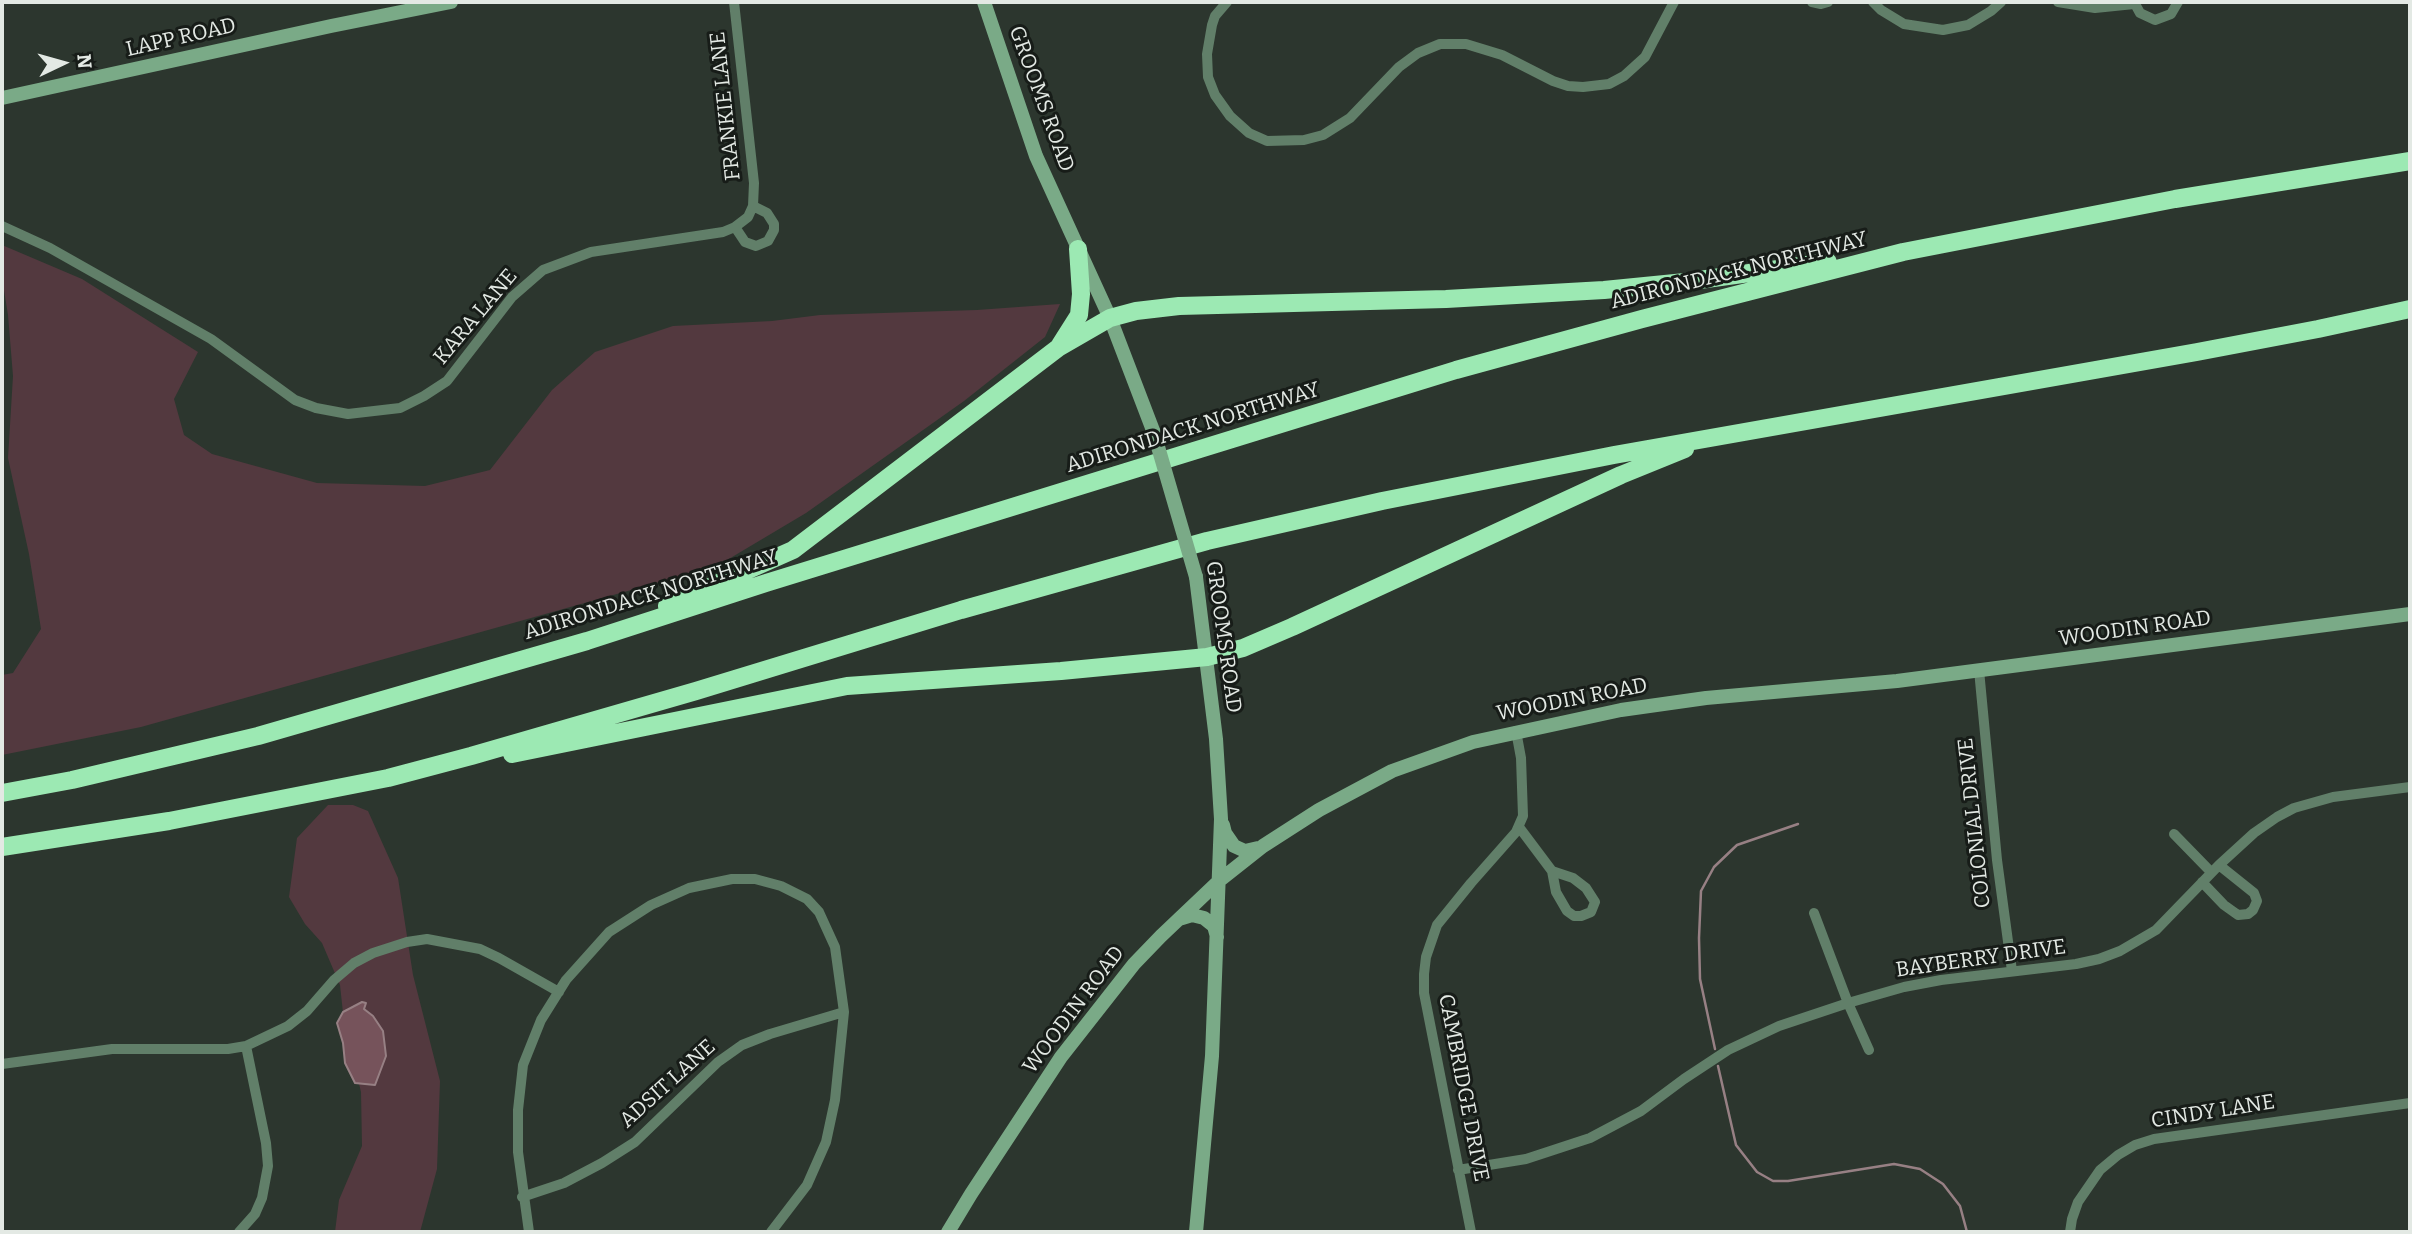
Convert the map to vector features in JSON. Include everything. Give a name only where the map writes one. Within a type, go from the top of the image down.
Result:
[{"type":"highway","name":"ADIRONDACK NORTHWAY","points":[[2,793],[72,780],[258,736],[587,640],[1456,370],[1629,323],[1903,252],[2175,199],[2410,161]]},
{"type":"highway","points":[[1058,348],[1079,315],[1081,294],[1078,249]]},
{"type":"highway","points":[[587,640],[793,550],[1058,348],[1110,318],[1136,311],[1179,306],[1446,299],[1604,290],[1685,282],[1903,252]]},
{"type":"highway","points":[[2,847],[240,808],[426,768],[695,691],[961,610],[1207,541],[1382,501],[1721,435],[2197,352],[2410,309]]},
{"type":"highway","points":[[426,768],[450,766],[847,687],[1207,657],[1243,648],[1621,475],[1721,435]]},
{"type":"street","name":"LAPP ROAD","points":[[2,98],[451,2]]},
{"type":"street","name":"FRANKIE LANE","points":[[734,2],[754,183],[753,206]]},
{"type":"street","name":"GROOMS ROAD","points":[[984,2],[1029,138],[1110,318],[1154,433],[1196,577],[1218,755],[1221,819],[1212,1056],[1196,1232]]},
{"type":"street","points":[[1227,2],[1215,16],[1212,25],[1207,54],[1208,77],[1215,95],[1230,116],[1249,133],[1267,141],[1304,140],[1323,135],[1350,118],[1399,67],[1418,53],[1440,44],[1466,44],[1502,55],[1568,86],[1609,84],[1624,76],[1645,58],[1674,2]]},
{"type":"street","points":[[1812,2],[1828,2]]},
{"type":"street","points":[[1873,2],[1904,24],[1943,30],[1968,25],[1992,11],[2001,2]]},
{"type":"street","points":[[2058,2],[2095,8],[2134,3],[2144,17],[2155,20],[2171,15],[2178,2]]},
{"type":"street","points":[[753,206],[767,213],[774,224],[772,236],[763,245],[750,245],[745,242],[735,227],[748,216],[753,206]]},
{"type":"street","name":"KARA LANE","points":[[2,226],[50,248],[211,339],[295,400],[316,408],[348,414],[400,408],[447,381],[512,297],[543,270],[591,252],[723,232],[735,227]]},
{"type":"street","name":"WOODIN ROAD","points":[[948,1232],[1061,1057],[1134,964],[1220,880],[1263,846],[1319,810],[1392,771],[1473,742],[1621,710],[1693,700],[1897,681],[2410,614]]},
{"type":"street","name":"COLONIAL DRIVE","points":[[1979,670],[1997,860],[2012,971]]},
{"type":"street","points":[[1516,731],[1524,800],[1519,828],[1552,871],[1556,892],[1567,911],[1574,916],[1591,912],[1595,902],[1586,888],[1573,878],[1552,871]]},
{"type":"street","name":"BAYBERRY DRIVE","points":[[1458,1170],[1527,1159],[1590,1138],[1642,1111],[1728,1050],[1779,1026],[1848,1003],[1904,987],[2077,964],[2120,951],[2156,930],[2215,869],[2254,833],[2277,817],[2294,808],[2333,797],[2410,787]]},
{"type":"street","points":[[1221,819],[1225,833],[1240,849],[1251,851],[1263,846]]},
{"type":"street","name":"CAMBRIDGE DRIVE","points":[[1471,1232],[1424,993],[1426,957],[1437,925],[1519,828]]},
{"type":"street","points":[[2174,834],[2215,869],[2254,893],[2257,901],[2248,914],[2238,915],[2202,882]]},
{"type":"street","points":[[529,1232],[518,1152],[523,1065],[541,1020],[566,980],[609,932],[651,905],[689,888],[732,879],[755,879],[781,886],[807,899],[818,912],[835,947],[844,1012],[835,1100],[826,1142],[803,1193],[771,1232]]},
{"type":"street","points":[[1814,913],[1869,1050]]},
{"type":"street","points":[[1178,919],[1192,915],[1204,918],[1214,926],[1217,939]]},
{"type":"street","points":[[2,1064],[112,1049],[228,1049],[246,1046],[288,1026],[354,963],[373,953],[407,942],[427,939],[480,949],[559,992]]},
{"type":"street","name":"ADSIT LANE","points":[[522,1196],[564,1182],[635,1142],[718,1062],[742,1045],[844,1012]]},
{"type":"street","points":[[239,1232],[255,1214],[262,1198],[268,1166],[266,1143],[246,1046]]},
{"type":"street","name":"CINDY LANE","points":[[2070,1232],[2078,1202],[2100,1170],[2135,1145],[2154,1139],[2410,1103]]},
{"type":"shaded area","points":[[2,245],[82,279],[198,352],[174,399],[184,435],[212,454],[317,483],[425,486],[490,470],[552,390],[595,352],[673,326],[772,321],[820,315],[977,310],[1060,304],[1045,337],[964,401],[806,513],[717,566],[141,727],[2,755],[2,675],[13,673],[41,629],[29,554],[8,458],[13,376],[2,278]]},
{"type":"shaded area","points":[[328,805],[353,805],[368,811],[398,878],[413,975],[440,1081],[437,1169],[420,1232],[335,1232],[339,1200],[362,1146],[361,1092],[344,1022],[340,985],[322,943],[305,924],[289,897],[297,838]]},
{"type":"shaded area","points":[[362,1002],[366,1003],[364,1009],[373,1016],[383,1031],[386,1056],[375,1085],[355,1083],[345,1063],[337,1023],[343,1012]]},
{"type":"waterway","points":[[1715,1049],[1700,979],[1701,891],[1714,867],[1737,845],[1798,824]]},
{"type":"waterway","points":[[1718,1066],[1736,1145],[1757,1172],[1773,1181],[1788,1181],[1894,1164],[1920,1169],[1943,1184],[1960,1206],[1967,1232]]}]
